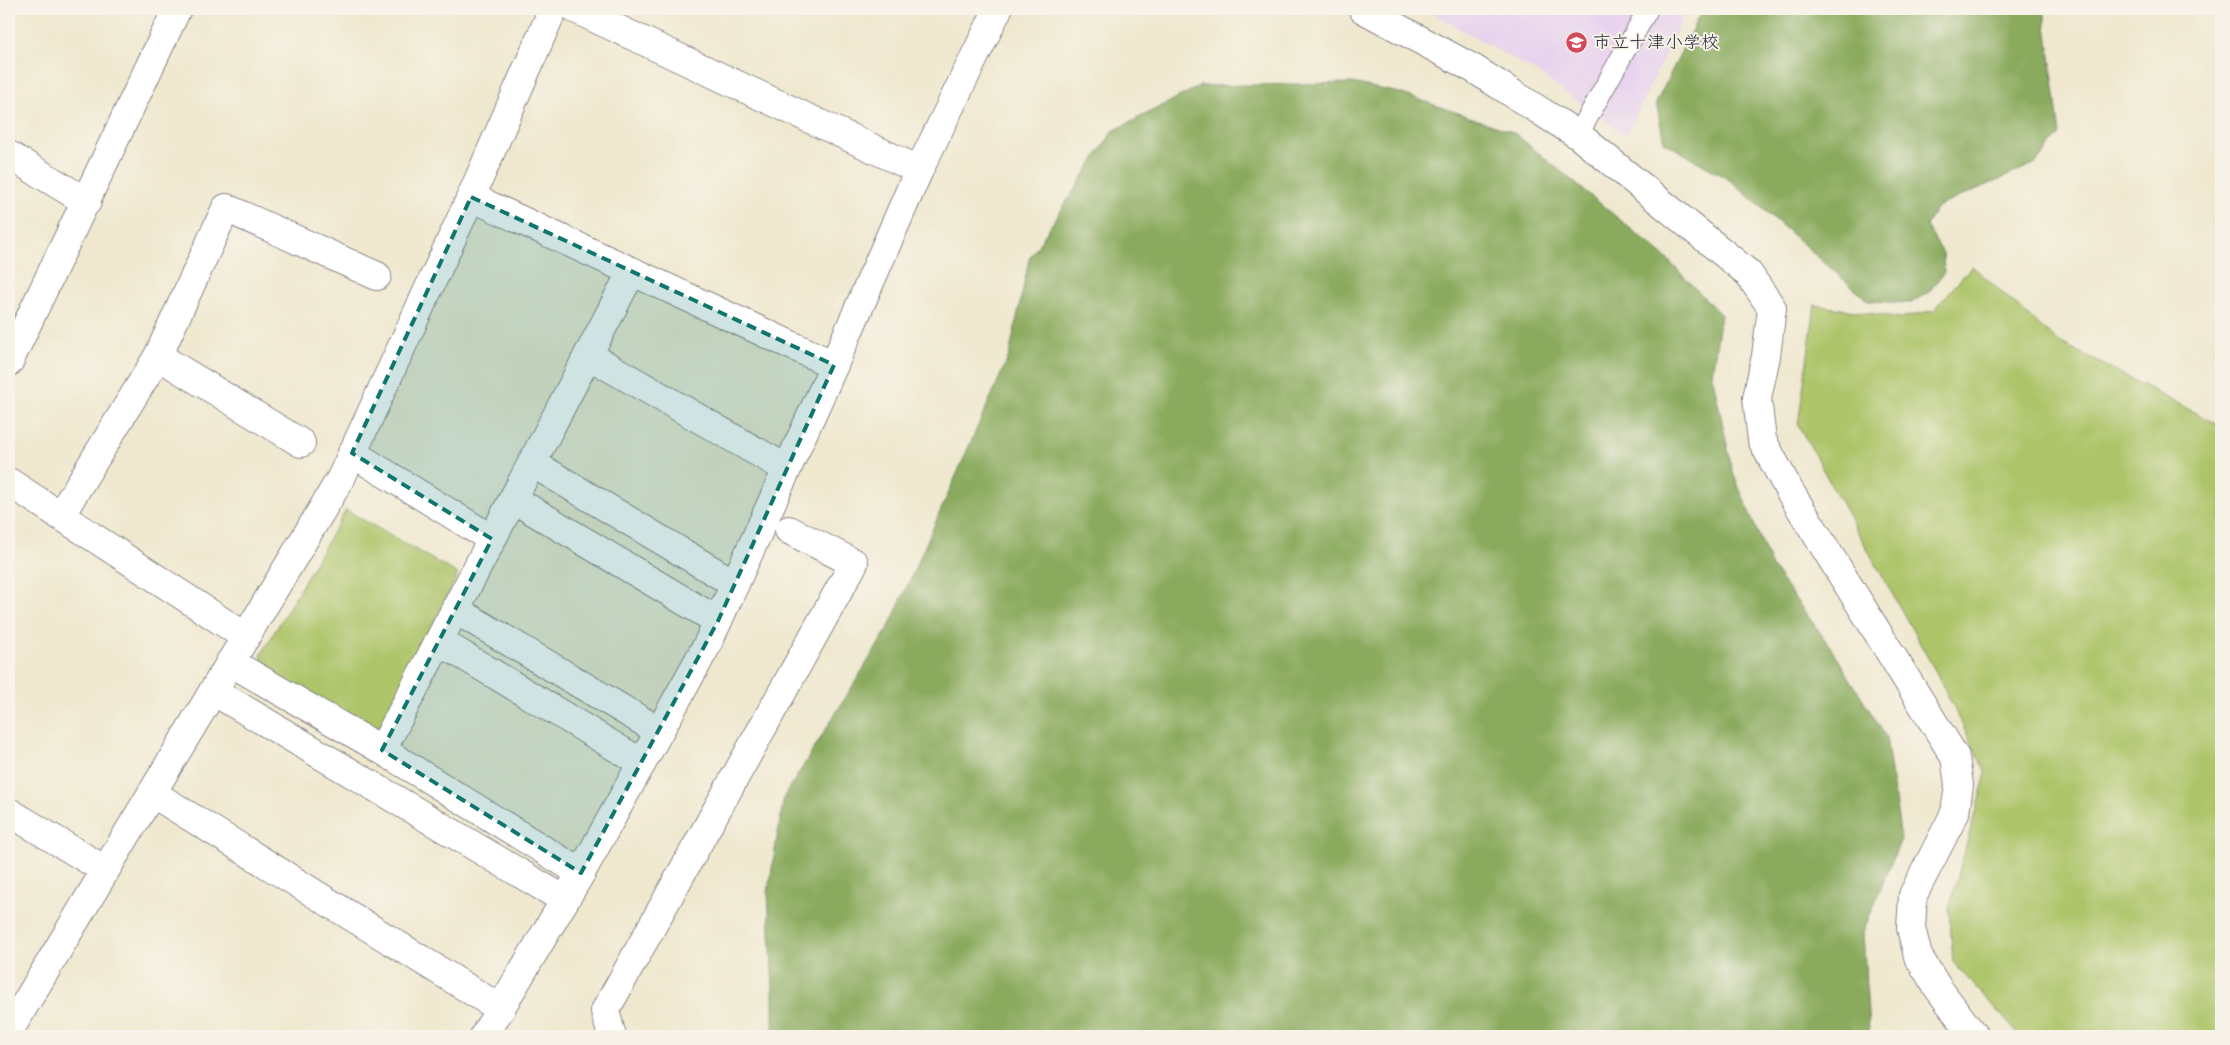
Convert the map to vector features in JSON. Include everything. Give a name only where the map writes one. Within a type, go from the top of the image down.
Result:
[{"type":"street","points":[[12,1019],[152,793],[341,478],[352,453],[363,435],[471,198],[553,9]]},
{"type":"street","points":[[575,9],[918,170]]},
{"type":"street","points":[[484,1036],[581,873],[707,645],[834,366],[918,170],[998,9]]},
{"type":"street","points":[[1363,9],[1474,69],[1578,135],[1748,273],[1772,308],[1766,356],[1757,398],[1762,440],[1789,490],[1954,758],[1959,785],[1955,813],[1913,895],[1911,928],[1918,956],[1938,988],[1974,1036]]},
{"type":"street","points":[[9,362],[87,202],[169,12]]},
{"type":"street","points":[[9,155],[87,202]]},
{"type":"street","points":[[471,198],[834,366]]},
{"type":"street","points":[[60,516],[158,356],[226,208],[377,276]]},
{"type":"street","points":[[382,750],[632,271]]},
{"type":"street","points":[[588,355],[787,469]]},
{"type":"street","points":[[158,356],[301,443]]},
{"type":"street","points":[[352,453],[492,539]]},
{"type":"street","points":[[532,463],[735,584]]},
{"type":"street","points":[[9,482],[246,637]]},
{"type":"street","points":[[513,499],[718,621]]},
{"type":"street","points":[[612,1036],[605,1011],[854,564],[789,530]]},
{"type":"street","points":[[456,610],[659,731]]},
{"type":"street","points":[[440,641],[642,763]]},
{"type":"street","points":[[230,662],[382,750],[581,873]]},
{"type":"street","points":[[213,691],[565,900]]},
{"type":"street","points":[[152,793],[501,1009]]},
{"type":"street","points":[[9,812],[105,870]]},
{"type":"lane","points":[[1578,135],[1648,9]]},
{"type":"highlighted area","points":[[471,197],[834,365],[718,621],[581,873],[382,750],[492,539],[352,453]]},
{"type":"shaded area","name":"市立十津小学校","points":[[1425,9],[1687,9],[1626,136],[1541,75]]},
{"type":"green space","points":[[1702,9],[2044,9],[2060,134],[2036,163],[1937,207],[1926,226],[1943,253],[1944,272],[1929,292],[1911,303],[1868,301],[1731,181],[1664,142],[1656,103]]},
{"type":"green space","points":[[1352,83],[1400,93],[1513,132],[1664,256],[1721,315],[1712,374],[1733,473],[1772,567],[1832,649],[1886,737],[1901,839],[1863,932],[1869,1031],[1872,1036],[773,1036],[773,991],[768,892],[784,797],[889,627],[1009,356],[1029,259],[1113,131],[1200,86]]},
{"type":"green space","points":[[1972,266],[2056,340],[2221,426],[2221,1036],[2020,1036],[1953,962],[1949,909],[1986,773],[1937,674],[1798,425],[1815,305],[1901,318],[1934,310]]},
{"type":"green space","points":[[346,510],[458,574],[381,725],[368,729],[264,668],[261,655]]},
{"type":"place","name":"市立十津小学校","points":[[1577,42]]}]
